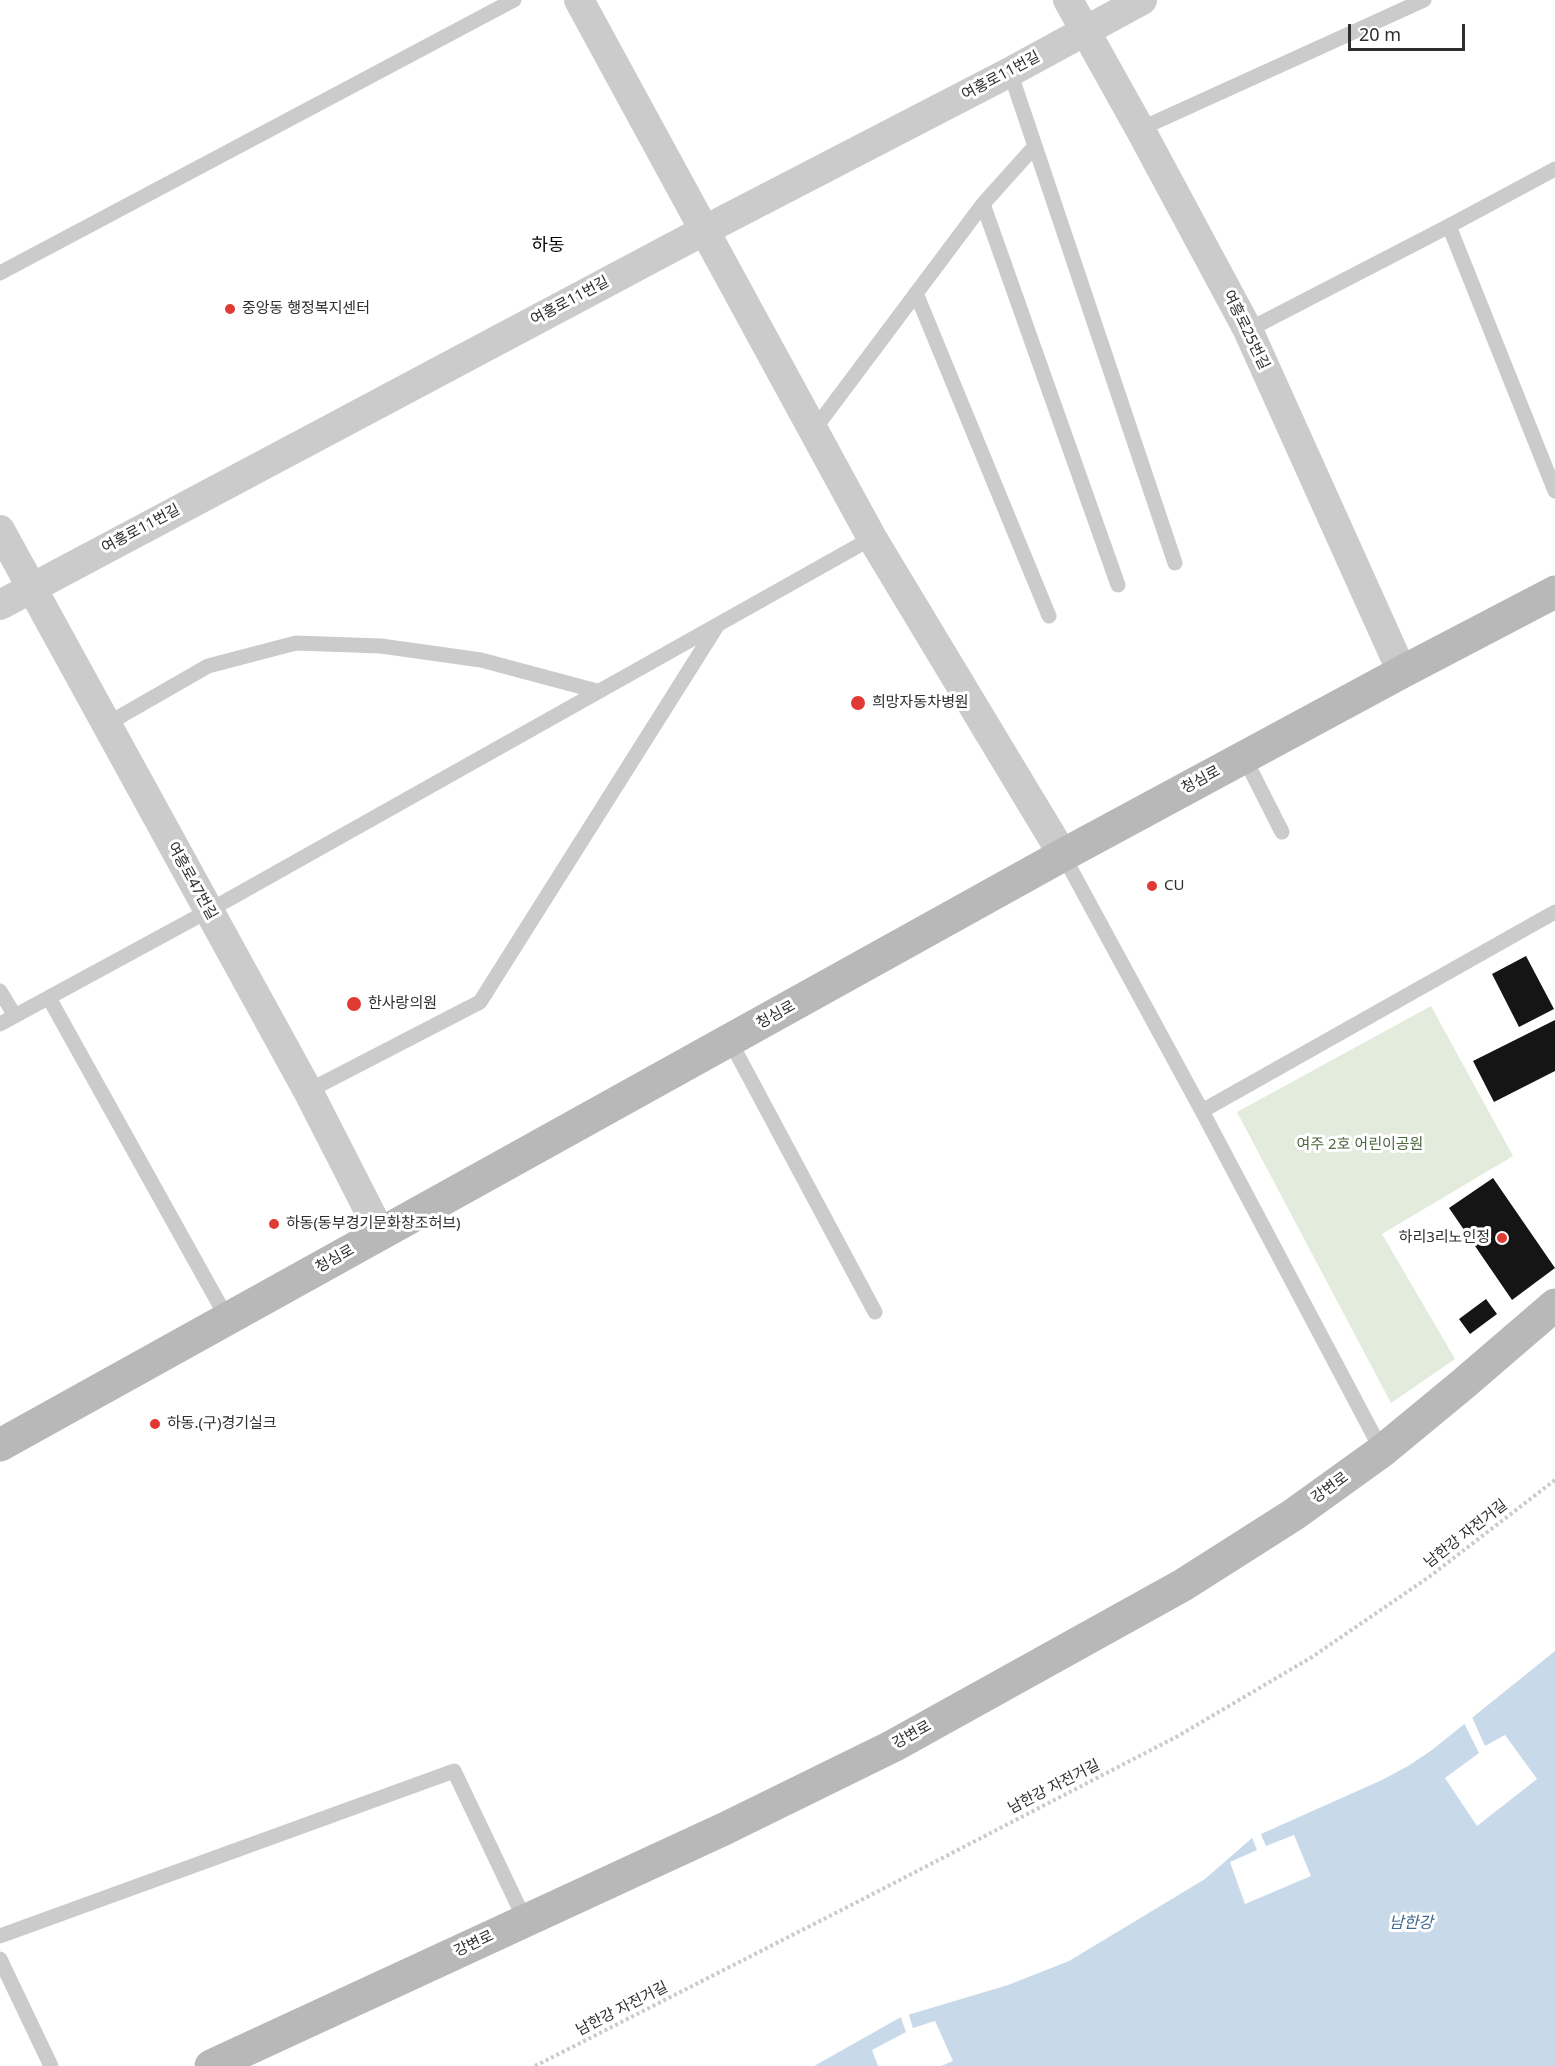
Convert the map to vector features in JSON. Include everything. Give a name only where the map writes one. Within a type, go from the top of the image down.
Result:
[{"type":"street","points":[[579,0],[872,538],[1062,855]]},
{"type":"street","name":"여흥로25번길","points":[[1068,0],[1248,330],[1402,672]]},
{"type":"street","name":"여흥로11번길","points":[[0,605],[705,230],[1010,72],[1142,0]]},
{"type":"street","name":"여흥로47번길","points":[[0,530],[308,1091],[381,1233]]},
{"type":"street","name":"청심로","points":[[0,1445],[1062,855],[1555,592]]},
{"type":"street","name":"강변로","points":[[211,2066],[724,1829],[893,1746],[1184,1585],[1293,1515],[1382,1451],[1555,1305]]},
{"type":"lane","points":[[0,273],[514,0]]},
{"type":"lane","points":[[1140,129],[1424,0]]},
{"type":"lane","points":[[1010,72],[1175,562]]},
{"type":"lane","points":[[813,431],[983,204],[1035,146]]},
{"type":"lane","points":[[1248,330],[1555,169]]},
{"type":"lane","points":[[983,204],[1118,585]]},
{"type":"lane","points":[[1449,226],[1555,491]]},
{"type":"lane","points":[[916,293],[1049,616]]},
{"type":"lane","points":[[0,1024],[872,538]]},
{"type":"lane","points":[[308,1091],[480,1002],[719,623]]},
{"type":"lane","points":[[107,724],[208,666],[296,644],[381,646],[481,660],[597,691]]},
{"type":"lane","points":[[1244,757],[1282,832]]},
{"type":"lane","points":[[1062,855],[1202,1111],[1382,1451]]},
{"type":"lane","points":[[1202,1111],[1555,912]]},
{"type":"lane","points":[[0,991],[15,1016]]},
{"type":"lane","points":[[49,998],[227,1318]]},
{"type":"lane","points":[[730,1041],[875,1312]]},
{"type":"lane","points":[[0,1936],[454,1771],[525,1920]]},
{"type":"lane","points":[[0,1959],[51,2066]]},
{"type":"path","name":"남한강 자전거길","points":[[535,2066],[1178,1736],[1312,1657],[1390,1604],[1429,1577],[1555,1479]]},
{"type":"green space","name":"여주 2호 어린이공원","points":[[1431,1006],[1513,1156],[1382,1234],[1455,1359],[1391,1403],[1237,1112]]},
{"type":"water","name":"남한강","points":[[1555,1651],[1555,2066],[814,2066],[901,2017],[1008,1985],[1069,1961],[1205,1879],[1252,1838],[1382,1780],[1408,1766],[1432,1750]]},
{"type":"pier","points":[[1471,1715],[1485,1746],[1505,1735],[1537,1779],[1477,1826],[1445,1778],[1479,1753],[1463,1721]]},
{"type":"pier","points":[[1259,1830],[1266,1846],[1294,1835],[1311,1876],[1245,1904],[1230,1862],[1257,1850],[1251,1835]]},
{"type":"pier","points":[[908,2012],[913,2028],[935,2021],[953,2061],[941,2066],[878,2066],[872,2050],[906,2032],[900,2015]]},
{"type":"building","points":[[1526,956],[1554,1009],[1519,1027],[1492,974]]},
{"type":"building","points":[[1555,1020],[1555,1071],[1494,1102],[1473,1061]]},
{"type":"building","name":"하리3리노인정","points":[[1493,1178],[1555,1268],[1512,1300],[1449,1208]]},
{"type":"building","points":[[1486,1299],[1497,1314],[1470,1334],[1459,1319]]},
{"type":"place","name":"중앙동 행정복지센터","points":[[230,309]]},
{"type":"place","name":"희망자동차병원","points":[[858,703]]},
{"type":"place","name":"CU","points":[[1152,886]]},
{"type":"place","name":"한사랑의원","points":[[354,1004]]},
{"type":"place","name":"하동(동부경기문화창조허브)","points":[[274,1224]]},
{"type":"place","name":"하리3리노인정","points":[[1502,1238]]},
{"type":"place","name":"하동.(구)경기실크","points":[[155,1424]]},
{"type":"district","name":"하동","points":[[548,246]]}]
